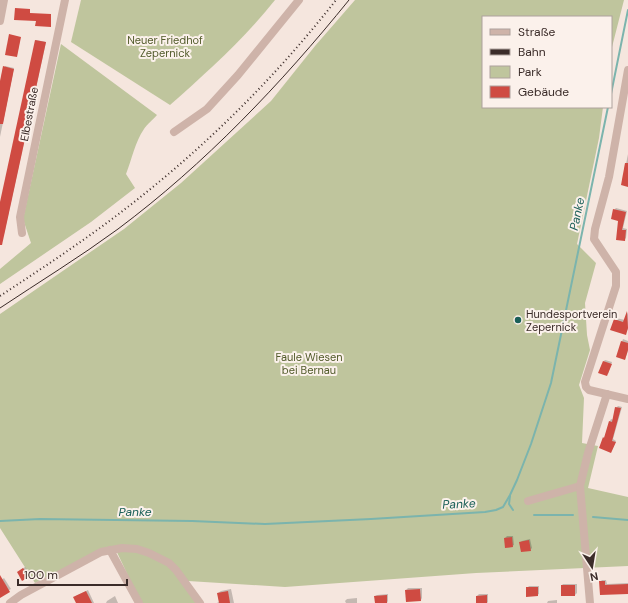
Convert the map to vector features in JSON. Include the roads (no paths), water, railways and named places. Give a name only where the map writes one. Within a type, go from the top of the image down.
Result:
[{"type":"street","points":[[0,21],[4,0]]},
{"type":"street","name":"Elbestraße","points":[[22,233],[20,217],[65,0]]},
{"type":"street","points":[[174,132],[207,109],[238,75],[299,0]]},
{"type":"street","points":[[628,70],[609,177],[594,234],[594,239],[600,250],[616,272],[616,286],[585,382],[586,387],[589,390],[628,399]]},
{"type":"street","points":[[590,603],[580,486],[588,453],[607,394]]},
{"type":"street","points":[[528,501],[580,486]]},
{"type":"street","points":[[10,603],[21,595],[101,552],[122,548],[137,549],[169,563],[176,570],[200,603]]},
{"type":"street","points":[[110,550],[139,603]]},
{"type":"waterway","name":"Panke","points":[[612,89],[628,10]]},
{"type":"waterway","name":"Panke","points":[[0,521],[40,519],[192,521],[265,524],[485,512],[503,507],[517,480],[531,444],[551,383],[608,108]]},
{"type":"waterway","name":"Panke","points":[[510,496],[509,504],[513,510]]},
{"type":"waterway","points":[[534,515],[573,515]]},
{"type":"waterway","points":[[593,517],[628,520]]},
{"type":"tram line","points":[[0,308],[118,229],[181,178],[241,122],[296,62],[349,0]]},
{"type":"railway","points":[[0,296],[98,229],[143,195],[203,144],[259,89],[311,31],[336,0]]},
{"type":"place","name":"Hundesportverein Zepernick","points":[[518,320]]},
{"type":"park label","name":"Neuer Friedhof Zepernick","points":[[165,46]]},
{"type":"park label","name":"Faule Wiesen bei Bernau","points":[[309,363]]}]
